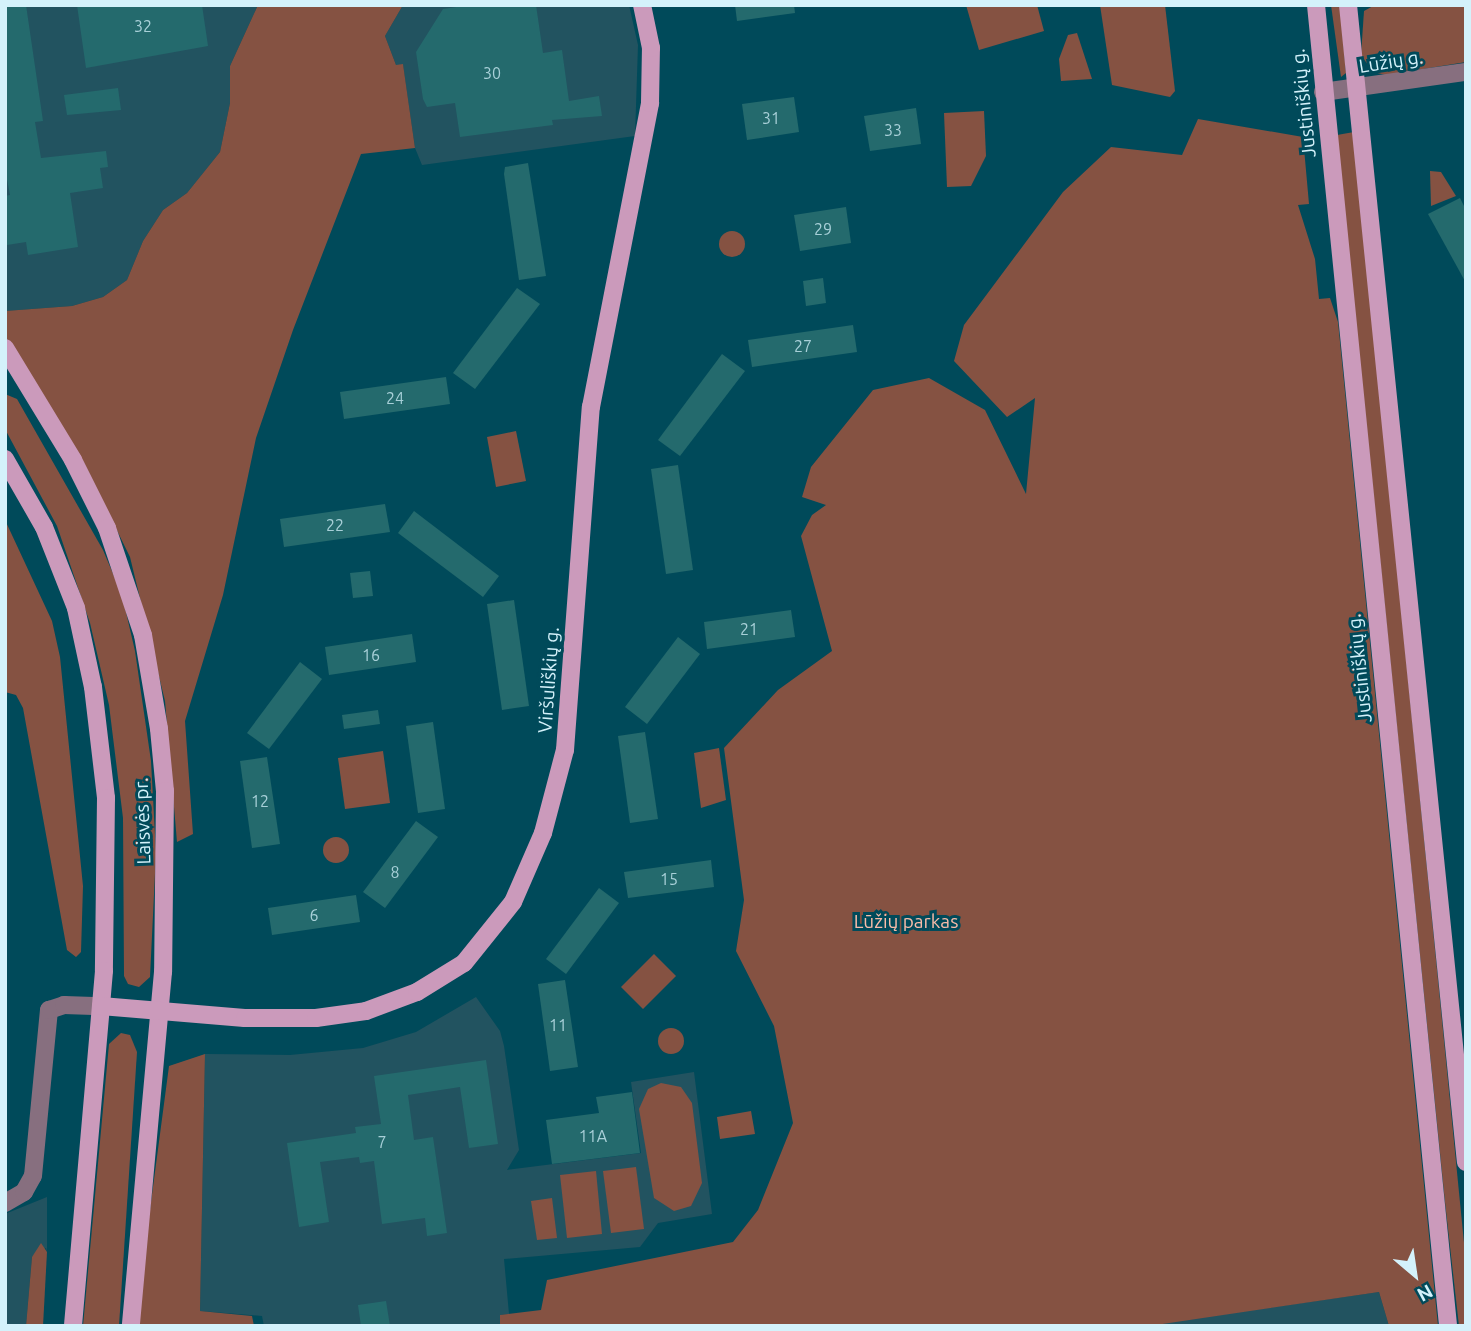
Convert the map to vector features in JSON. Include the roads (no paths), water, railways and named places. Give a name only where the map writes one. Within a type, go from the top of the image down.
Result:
[{"type":"main road","name":"Viršuliškių g.","points":[[101,1006],[245,1018],[316,1018],[389,1004],[464,963],[494,929],[531,865],[556,796],[565,750],[591,407],[650,103],[651,48],[642,5]]},
{"type":"main road","name":"Justiniškių g.","points":[[1315,5],[1448,1326]]},
{"type":"main road","points":[[1348,5],[1466,1162]]},
{"type":"main road","name":"Laisvės pr.","points":[[5,348],[13,375],[107,528],[143,635],[165,791],[166,895],[159,1010],[131,1326]]},
{"type":"main road","name":"Laisvės pr.","points":[[5,459],[62,567],[93,687],[107,798],[101,1006],[73,1326]]},
{"type":"street","name":"Lūžių g.","points":[[1323,92],[1466,72]]},
{"type":"street","points":[[5,1203],[24,1192],[33,1176],[49,1010],[64,1004],[101,1006]]},
{"type":"park label","name":"Lūžių parkas","points":[[906,922]]}]
